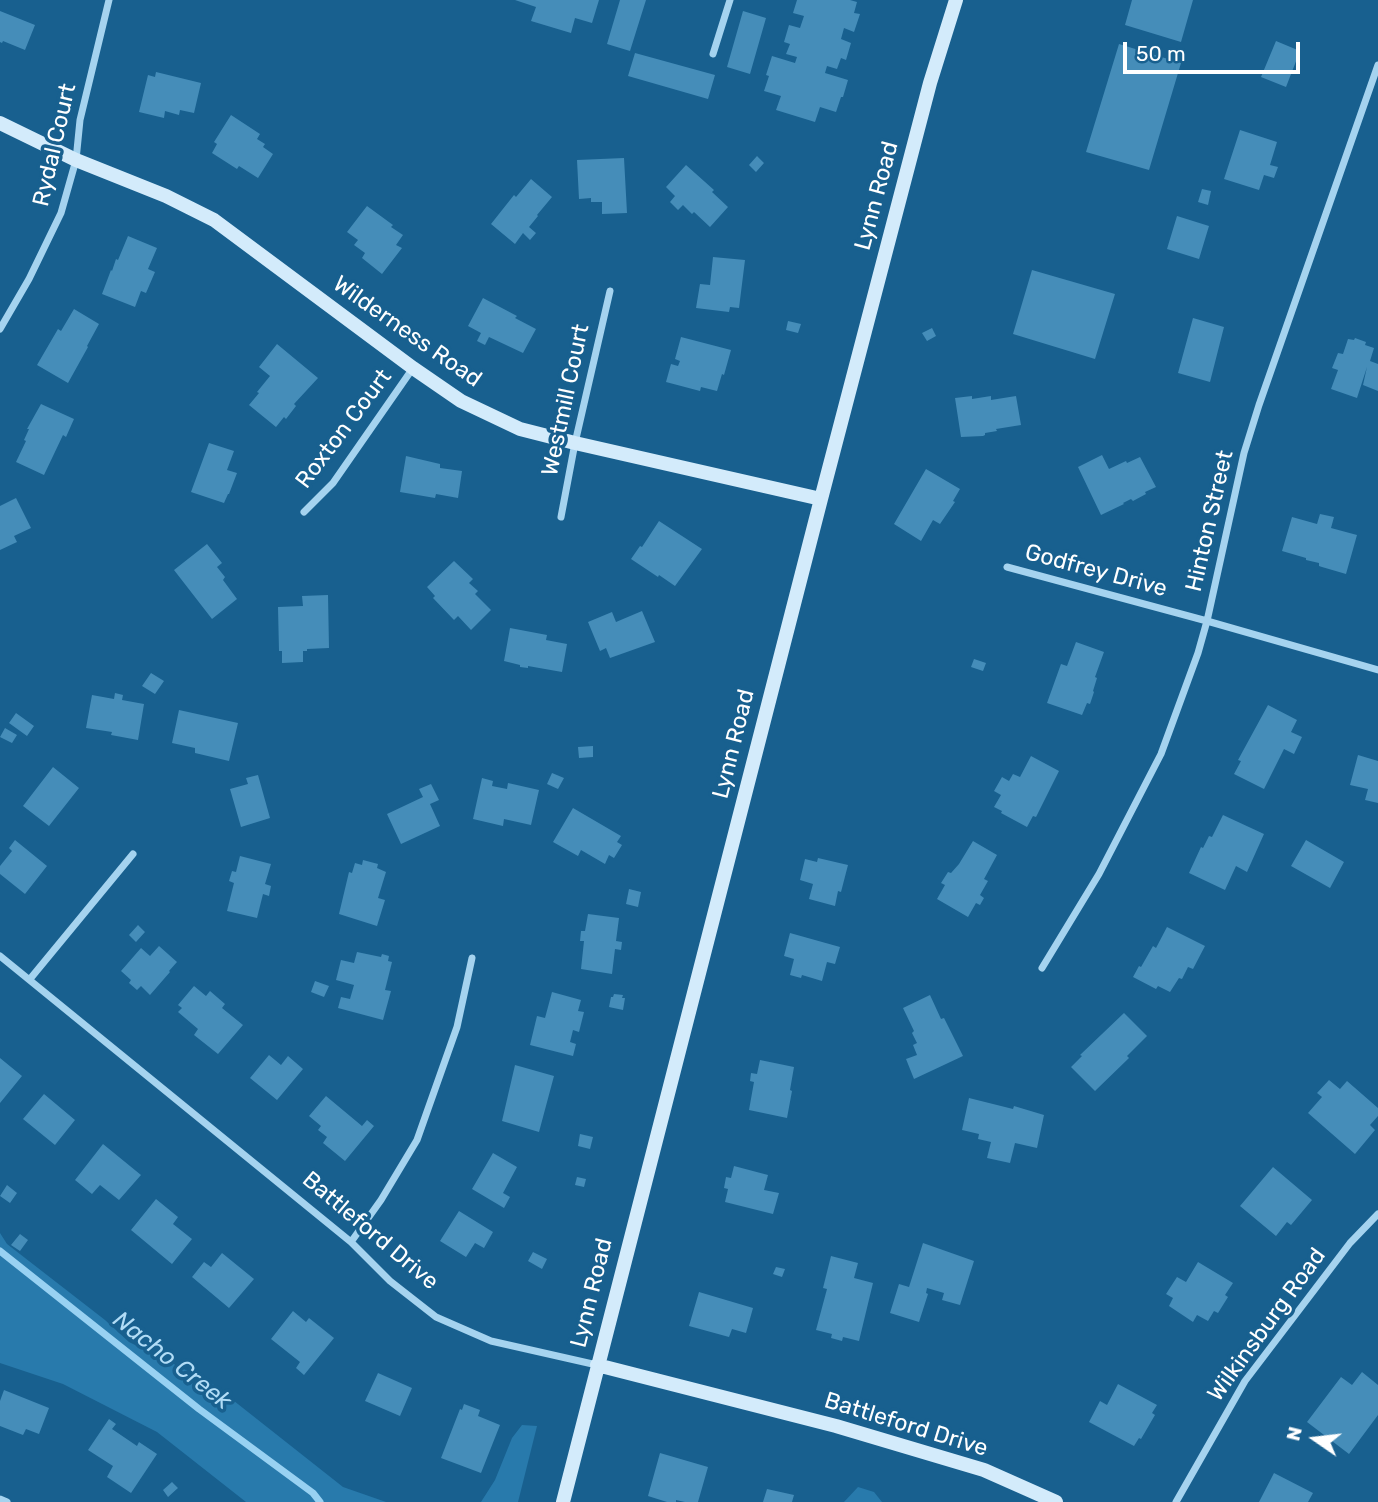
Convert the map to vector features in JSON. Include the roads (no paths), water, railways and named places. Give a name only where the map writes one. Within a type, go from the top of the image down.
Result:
[{"type":"main road","name":"Lynn Road","points":[[563,1502],[821,499],[930,83],[956,0]]},
{"type":"main road","name":"Wilderness Road","points":[[0,123],[76,160],[166,195],[214,220],[461,401],[520,429],[821,499]]},
{"type":"main road","name":"Battleford Drive","points":[[597,1365],[836,1426],[984,1471],[1056,1502]]},
{"type":"street","name":"Rydal Court","points":[[0,330],[29,279],[61,213],[76,160],[80,120],[109,0]]},
{"type":"street","points":[[713,54],[730,0]]},
{"type":"street","name":"Hinton Street","points":[[1042,968],[1099,874],[1161,754],[1207,621],[1244,453],[1259,405],[1378,65]]},
{"type":"street","name":"Westmill Court","points":[[561,517],[610,291]]},
{"type":"street","name":"Roxton Court","points":[[304,512],[333,483],[413,368]]},
{"type":"street","name":"Godfrey Drive","points":[[1007,567],[1378,670]]},
{"type":"street","points":[[30,979],[133,854]]},
{"type":"street","name":"Battleford Drive","points":[[0,956],[351,1242],[390,1281],[436,1317],[491,1341],[597,1365]]},
{"type":"street","points":[[351,1242],[382,1200],[417,1140],[457,1027],[472,958]]},
{"type":"street","name":"Wilkinsburg Road","points":[[1176,1502],[1245,1381],[1350,1243],[1378,1214]]},
{"type":"street","points":[[0,1499],[7,1502]]},
{"type":"waterway","name":"Nacho Creek","points":[[0,1251],[199,1409],[313,1493],[320,1502]]}]
